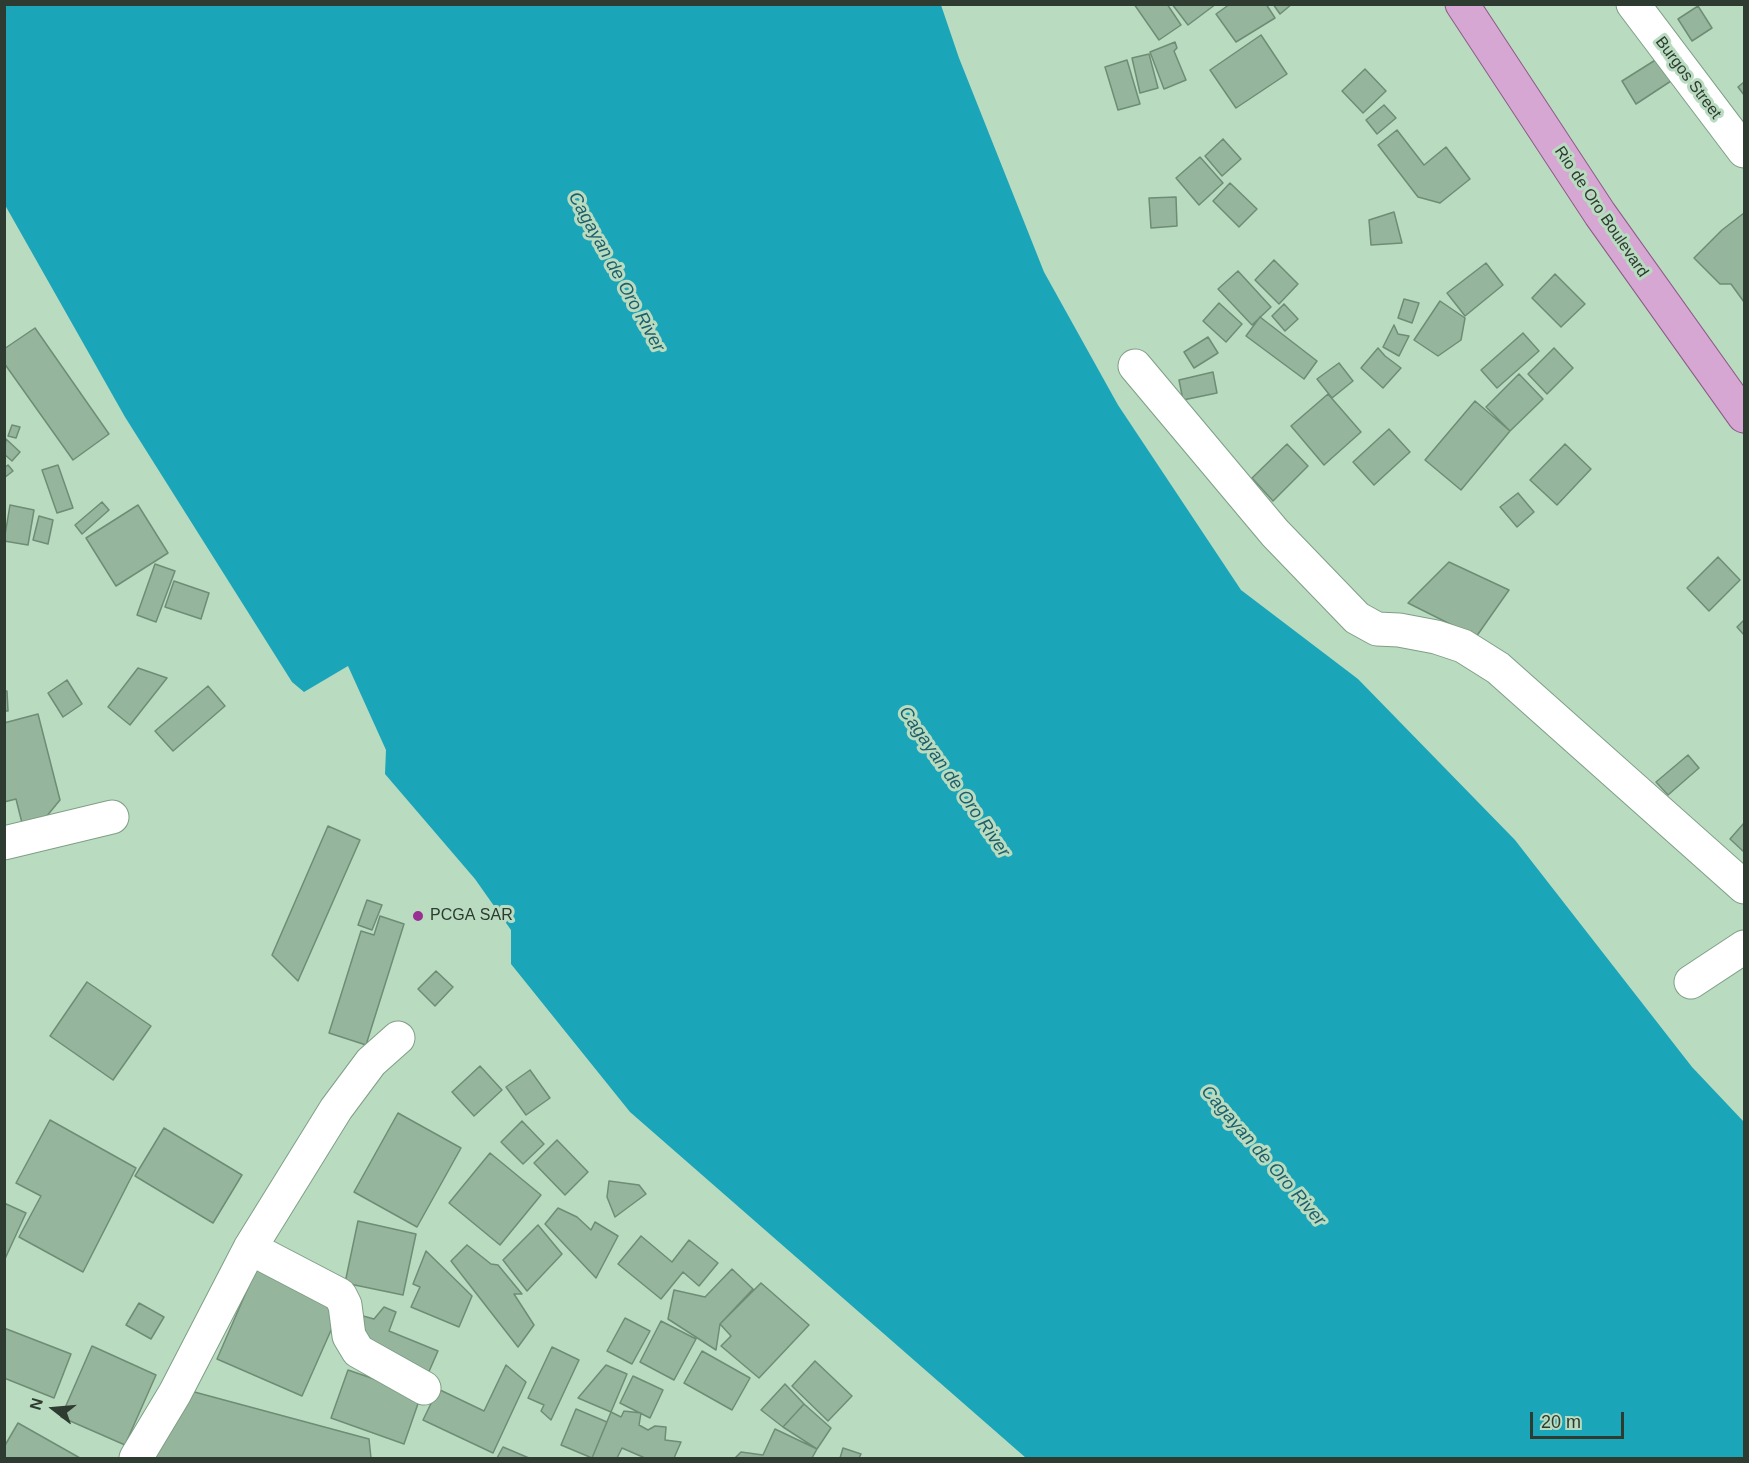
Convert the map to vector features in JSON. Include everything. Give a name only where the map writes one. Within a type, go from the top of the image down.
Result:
[{"type":"main road","name":"Rio de Oro Boulevard","points":[[1462,4],[1600,214],[1744,416]]},
{"type":"street","name":"Burgos Street","points":[[1633,4],[1744,151]]},
{"type":"street","points":[[1135,366],[1275,533],[1358,618],[1377,629],[1398,630],[1436,637],[1463,646],[1498,668],[1744,887]]},
{"type":"street","points":[[4,843],[112,817]]},
{"type":"street","points":[[1691,982],[1744,947]]},
{"type":"street","points":[[136,1458],[175,1393],[250,1248],[336,1109],[371,1062],[398,1038]]},
{"type":"street","points":[[250,1248],[339,1295],[345,1305],[349,1336],[358,1351],[424,1388]]},
{"type":"water","name":"Cagayan de Oro River","points":[[4,5],[941,5],[959,58],[1044,272],[1118,405],[1241,590],[1358,679],[1515,840],[1692,1067],[1744,1122],[1744,1458],[1026,1458],[630,1112],[511,964],[511,930],[475,879],[385,774],[386,750],[348,666],[304,692],[292,682],[125,417],[5,205]]},
{"type":"building","points":[[1134,4],[1167,4],[1181,25],[1159,40]]},
{"type":"building","points":[[1172,4],[1216,4],[1188,25]]},
{"type":"building","points":[[1230,4],[1266,4],[1275,18],[1236,42],[1216,14]]},
{"type":"building","points":[[1273,4],[1292,4],[1280,14]]},
{"type":"building","points":[[1698,6],[1712,28],[1692,41],[1678,19]]},
{"type":"building","points":[[1261,35],[1287,74],[1236,108],[1210,70]]},
{"type":"building","points":[[1175,42],[1177,48],[1174,51],[1186,80],[1164,89],[1150,52]]},
{"type":"building","points":[[1149,54],[1158,88],[1140,93],[1132,58]]},
{"type":"building","points":[[1657,59],[1671,81],[1636,104],[1622,81]]},
{"type":"building","points":[[1127,60],[1140,104],[1118,110],[1105,67]]},
{"type":"building","points":[[1365,69],[1386,91],[1363,113],[1342,91]]},
{"type":"building","points":[[1744,82],[1744,95],[1738,87]]},
{"type":"building","points":[[1384,105],[1396,118],[1377,134],[1366,120]]},
{"type":"building","points":[[1397,130],[1424,165],[1446,147],[1470,179],[1440,203],[1418,197],[1378,145]]},
{"type":"building","points":[[1223,139],[1241,159],[1222,176],[1205,156]]},
{"type":"building","points":[[1200,157],[1223,183],[1199,205],[1176,178]]},
{"type":"building","points":[[1230,183],[1257,209],[1239,227],[1213,201]]},
{"type":"building","points":[[1176,197],[1177,226],[1151,228],[1149,198]]},
{"type":"building","points":[[1394,212],[1402,243],[1371,245],[1369,220]]},
{"type":"building","points":[[1744,213],[1744,302],[1731,284],[1720,284],[1694,258],[1722,230]]},
{"type":"building","points":[[1274,260],[1298,284],[1279,304],[1255,280]]},
{"type":"building","points":[[1486,263],[1503,285],[1465,316],[1447,293]]},
{"type":"building","points":[[1238,271],[1271,307],[1252,325],[1218,289]]},
{"type":"building","points":[[1555,274],[1585,304],[1561,327],[1532,298]]},
{"type":"building","points":[[1404,299],[1419,303],[1412,323],[1398,318]]},
{"type":"building","points":[[1440,301],[1465,318],[1461,340],[1438,356],[1414,340]]},
{"type":"building","points":[[1219,303],[1242,324],[1226,342],[1203,321]]},
{"type":"building","points":[[1284,304],[1298,319],[1285,331],[1272,316]]},
{"type":"building","points":[[1260,317],[1317,361],[1304,379],[1246,336]]},
{"type":"building","points":[[1394,325],[1398,334],[1409,336],[1399,356],[1383,347]]},
{"type":"building","points":[[35,328],[109,434],[73,460],[4,363],[4,349]]},
{"type":"building","points":[[1523,333],[1539,351],[1497,388],[1481,370]]},
{"type":"building","points":[[1208,337],[1218,353],[1194,368],[1184,352]]},
{"type":"building","points":[[1378,348],[1401,368],[1383,388],[1361,368]]},
{"type":"building","points":[[1554,348],[1573,368],[1547,394],[1528,374]]},
{"type":"building","points":[[1339,363],[1353,381],[1332,398],[1317,379]]},
{"type":"building","points":[[1213,372],[1217,393],[1183,400],[1179,380]]},
{"type":"building","points":[[1519,374],[1543,399],[1510,431],[1486,407]]},
{"type":"building","points":[[1328,394],[1361,432],[1324,465],[1291,426]]},
{"type":"building","points":[[1475,401],[1510,431],[1461,490],[1425,460]]},
{"type":"building","points":[[12,425],[20,427],[16,438],[8,436]]},
{"type":"building","points":[[1389,429],[1410,452],[1374,485],[1353,462]]},
{"type":"building","points":[[6,439],[20,452],[12,461],[4,454]]},
{"type":"building","points":[[1287,444],[1308,466],[1273,501],[1252,478]]},
{"type":"building","points":[[1565,444],[1591,469],[1557,505],[1530,480]]},
{"type":"building","points":[[8,465],[13,471],[4,478],[4,468]]},
{"type":"building","points":[[58,465],[73,508],[57,513],[42,470]]},
{"type":"building","points":[[1518,493],[1534,512],[1517,527],[1500,507]]},
{"type":"building","points":[[102,502],[109,510],[82,534],[75,525]]},
{"type":"building","points":[[10,505],[34,510],[28,545],[4,541]]},
{"type":"building","points":[[138,505],[168,553],[116,586],[86,538]]},
{"type":"building","points":[[39,516],[53,520],[48,544],[33,540]]},
{"type":"building","points":[[1718,557],[1740,580],[1709,611],[1687,588]]},
{"type":"building","points":[[1449,562],[1509,590],[1476,637],[1408,603]]},
{"type":"building","points":[[155,564],[175,571],[156,622],[137,615]]},
{"type":"building","points":[[174,581],[209,593],[201,619],[165,607]]},
{"type":"building","points":[[1744,620],[1744,635],[1737,627]]},
{"type":"building","points":[[138,668],[167,678],[130,725],[108,707]]},
{"type":"building","points":[[67,680],[82,704],[63,717],[48,693]]},
{"type":"building","points":[[208,686],[225,706],[173,751],[155,731]]},
{"type":"building","points":[[4,691],[7,691],[8,711],[4,711]]},
{"type":"building","points":[[38,714],[60,800],[46,817],[22,823],[16,799],[4,802],[4,723]]},
{"type":"building","points":[[1688,755],[1699,768],[1668,795],[1656,782]]},
{"type":"building","points":[[1744,823],[1744,852],[1730,839]]},
{"type":"building","points":[[328,826],[360,840],[298,981],[272,955]]},
{"type":"building","points":[[367,900],[382,905],[372,930],[358,925]]},
{"type":"building","points":[[380,916],[404,924],[366,1045],[329,1033],[361,931],[374,935]]},
{"type":"building","points":[[436,971],[453,987],[435,1006],[418,989]]},
{"type":"building","points":[[87,982],[151,1026],[113,1080],[50,1036]]},
{"type":"building","points":[[480,1066],[502,1090],[474,1116],[452,1092]]},
{"type":"building","points":[[530,1070],[550,1098],[526,1115],[506,1087]]},
{"type":"building","points":[[398,1113],[461,1148],[417,1227],[354,1192]]},
{"type":"building","points":[[50,1120],[136,1168],[83,1272],[19,1237],[41,1196],[16,1183]]},
{"type":"building","points":[[522,1121],[544,1144],[523,1164],[501,1142]]},
{"type":"building","points":[[164,1128],[242,1175],[213,1223],[135,1176]]},
{"type":"building","points":[[557,1140],[588,1172],[565,1195],[534,1163]]},
{"type":"building","points":[[490,1153],[541,1195],[500,1245],[449,1203]]},
{"type":"building","points":[[609,1181],[639,1185],[646,1194],[615,1217],[607,1197]]},
{"type":"building","points":[[4,1203],[26,1213],[4,1261]]},
{"type":"building","points":[[558,1208],[577,1217],[591,1230],[595,1222],[618,1236],[596,1278],[545,1224]]},
{"type":"building","points":[[358,1221],[416,1234],[403,1295],[345,1283]]},
{"type":"building","points":[[538,1225],[562,1254],[527,1291],[503,1260]]},
{"type":"building","points":[[641,1236],[672,1262],[689,1240],[718,1263],[699,1286],[683,1272],[661,1299],[618,1264]]},
{"type":"building","points":[[467,1245],[491,1264],[498,1265],[522,1294],[514,1294],[534,1325],[518,1347],[451,1261]]},
{"type":"building","points":[[426,1251],[472,1296],[459,1327],[411,1307],[420,1287],[413,1284]]},
{"type":"building","points":[[258,1265],[343,1303],[302,1396],[217,1359]]},
{"type":"building","points":[[732,1269],[753,1289],[720,1324],[716,1350],[668,1319],[674,1290],[705,1297]]},
{"type":"building","points":[[761,1283],[809,1325],[759,1378],[721,1346],[731,1336],[720,1324]]},
{"type":"building","points":[[139,1303],[164,1317],[151,1339],[126,1325]]},
{"type":"building","points":[[384,1307],[396,1312],[389,1331],[438,1351],[427,1376],[342,1339],[356,1314],[374,1319]]},
{"type":"building","points":[[625,1318],[650,1331],[632,1364],[607,1351]]},
{"type":"building","points":[[661,1321],[696,1339],[674,1380],[640,1362]]},
{"type":"building","points":[[4,1328],[71,1354],[54,1398],[4,1378]]},
{"type":"building","points":[[92,1346],[156,1375],[125,1445],[61,1417]]},
{"type":"building","points":[[552,1347],[579,1360],[551,1420],[541,1411],[544,1405],[528,1398]]},
{"type":"building","points":[[702,1351],[750,1378],[732,1410],[684,1383]]},
{"type":"building","points":[[815,1361],[852,1396],[828,1421],[792,1386]]},
{"type":"building","points":[[506,1365],[526,1382],[493,1453],[423,1420],[438,1389],[484,1411]]},
{"type":"building","points":[[606,1365],[627,1374],[611,1412],[578,1398]]},
{"type":"building","points":[[348,1370],[421,1395],[404,1444],[331,1418]]},
{"type":"building","points":[[633,1376],[663,1390],[650,1418],[620,1403]]},
{"type":"building","points":[[785,1384],[804,1404],[783,1427],[761,1410]]},
{"type":"building","points":[[187,1390],[369,1439],[371,1458],[146,1458]]},
{"type":"building","points":[[804,1404],[831,1428],[817,1449],[783,1427]]},
{"type":"building","points":[[576,1409],[607,1422],[592,1458],[561,1445]]},
{"type":"building","points":[[624,1411],[641,1413],[639,1425],[648,1430],[655,1426],[666,1427],[665,1440],[681,1442],[674,1458],[645,1458],[622,1448],[617,1458],[592,1458],[611,1412],[621,1417]]},
{"type":"building","points":[[18,1423],[80,1458],[4,1458],[4,1447]]},
{"type":"building","points":[[775,1429],[817,1449],[812,1458],[735,1458],[741,1452],[763,1455]]},
{"type":"building","points":[[503,1447],[529,1458],[497,1458]]},
{"type":"building","points":[[843,1448],[861,1454],[859,1458],[840,1458]]},
{"type":"place","name":"PCGA SAR","points":[[418,916]]}]
